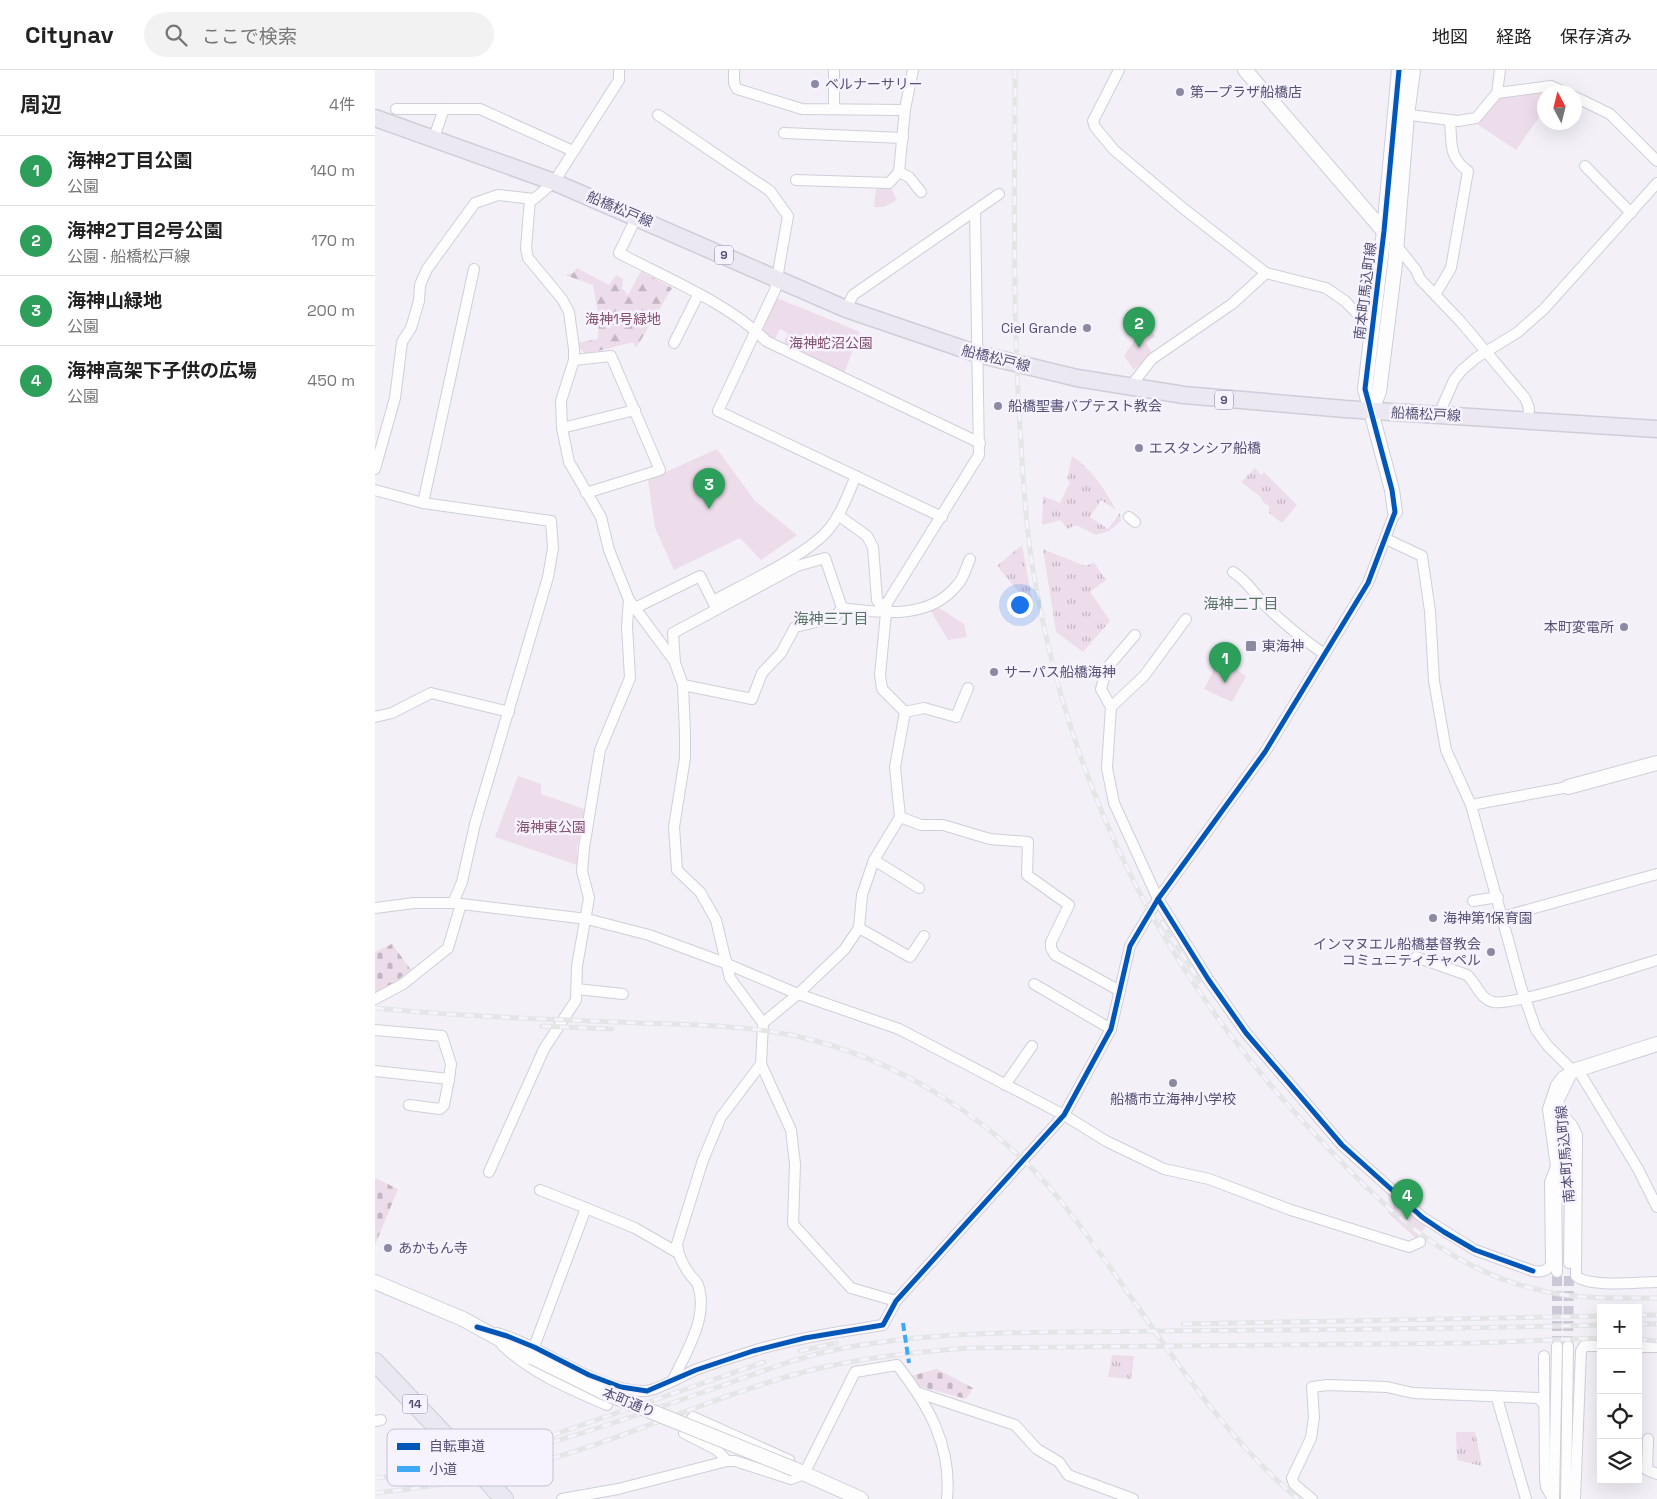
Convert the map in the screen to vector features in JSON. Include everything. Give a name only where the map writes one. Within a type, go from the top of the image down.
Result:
[{"type":"highway","name":"14","points":[[375,1362],[439,1429]]},
{"type":"main road","name":"船橋松戸線","points":[[375,118],[434,137],[554,182],[637,216],[777,280],[846,309],[978,354],[1077,378],[1227,400],[1657,429]]},
{"type":"street","points":[[375,470],[395,398],[402,342],[413,321],[419,301],[420,285],[427,269],[475,203],[498,195],[529,200],[543,193],[554,182],[619,80],[619,70]]},
{"type":"street","points":[[734,70],[734,83],[737,89],[801,109],[905,109]]},
{"type":"street","points":[[834,109],[835,70]]},
{"type":"street","points":[[796,180],[889,182],[899,172],[905,109],[913,70]]},
{"type":"street","points":[[1119,70],[1093,120],[1095,127],[1115,150],[1139,172],[1266,273],[1326,288],[1345,301],[1372,329]]},
{"type":"street","points":[[1245,70],[1396,245],[1435,295],[1461,322],[1485,354],[1525,398],[1529,408],[1529,421]]},
{"type":"street","name":"南本町馬込町線","points":[[1371,411],[1379,392],[1396,245],[1400,114],[1399,70]]},
{"type":"street","name":"南本町馬込町線","points":[[1395,512],[1392,490],[1365,389],[1400,114],[1413,70]]},
{"type":"street","points":[[1400,114],[1451,120],[1476,118],[1497,93],[1500,70]]},
{"type":"street","points":[[1497,93],[1537,88]]},
{"type":"street","points":[[1582,100],[1610,114],[1657,161]]},
{"type":"street","points":[[396,109],[479,109],[573,151]]},
{"type":"street","points":[[434,137],[444,109]]},
{"type":"street","points":[[658,115],[770,191],[777,198],[788,216],[775,290],[718,411],[942,516]]},
{"type":"street","points":[[1435,295],[1451,268],[1468,171],[1457,164],[1453,157],[1451,120]]},
{"type":"street","points":[[784,133],[903,138]]},
{"type":"street","points":[[1585,166],[1631,213]]},
{"type":"street","points":[[899,172],[909,177],[921,192]]},
{"type":"street","points":[[1439,414],[1454,380],[1476,358],[1518,332],[1544,309],[1657,183]]},
{"type":"street","points":[[846,309],[853,295],[999,194]]},
{"type":"street","points":[[529,200],[526,248],[528,258],[562,299],[569,312],[574,360],[561,401],[563,428],[569,462],[601,517],[609,550],[632,604],[675,663],[683,685],[685,758],[674,827],[677,870],[700,892],[716,920],[730,978],[763,1023],[761,1064],[791,1130],[795,1164],[793,1224],[851,1288],[896,1301]]},
{"type":"street","points":[[905,712],[881,689],[880,675],[887,603],[979,455],[975,211]]},
{"type":"street","points":[[637,216],[619,253],[731,313],[756,331],[766,341],[980,443]]},
{"type":"street","points":[[423,503],[474,269]]},
{"type":"street","points":[[1130,387],[1152,359],[1232,304],[1266,273]]},
{"type":"street","points":[[674,343],[698,295]]},
{"type":"street","points":[[574,360],[611,356],[660,470],[586,493]]},
{"type":"street","points":[[563,428],[635,410]]},
{"type":"street","points":[[675,663],[673,633],[810,547],[827,531],[838,515],[856,476]]},
{"type":"street","points":[[375,490],[423,503],[551,521],[553,548],[548,577],[475,824],[448,948],[403,984],[375,999]]},
{"type":"street","points":[[477,1327],[507,1336],[533,1352],[589,1375],[621,1387],[647,1391],[753,1351],[805,1338],[883,1325],[896,1301],[1064,1115],[1111,1029],[1130,946],[1158,899],[1269,755],[1324,654],[1368,584],[1395,512]]},
{"type":"street","points":[[838,515],[867,536],[873,546],[877,600],[887,614]]},
{"type":"street","points":[[1386,539],[1422,556],[1431,611],[1434,681],[1446,750],[1471,805],[1525,998],[1540,1036],[1575,1070],[1638,1169],[1657,1206]]},
{"type":"street","points":[[715,605],[797,566],[825,558],[843,608]]},
{"type":"street","points":[[843,608],[887,614],[928,608],[944,598],[959,583],[970,559]]},
{"type":"street","points":[[1233,572],[1247,583],[1256,596],[1293,633],[1324,654]]},
{"type":"street","points":[[632,604],[700,576],[715,605]]},
{"type":"street","points":[[489,1172],[543,1050],[577,1000],[577,966],[587,919],[589,898],[582,871],[584,848],[600,750],[630,678],[627,626],[632,604]]},
{"type":"street","points":[[683,685],[752,699],[762,673],[781,653],[795,628],[833,618],[843,608]]},
{"type":"street","points":[[1111,707],[1144,676],[1186,620]]},
{"type":"street","points":[[1135,635],[1104,673],[1101,689],[1111,707],[1107,768],[1111,794],[1158,899],[1208,979],[1241,1025],[1337,1139],[1423,1217],[1475,1250],[1533,1271],[1541,1272],[1548,1269],[1551,1265],[1550,1182],[1556,1167]]},
{"type":"street","points":[[905,712],[924,708],[956,717],[968,688]]},
{"type":"street","points":[[375,717],[392,713],[431,693],[509,712]]},
{"type":"street","points":[[763,1023],[799,994],[844,950],[859,928],[862,895],[874,860],[900,817],[895,767],[905,712]]},
{"type":"street","points":[[1471,805],[1568,787],[1657,763]]},
{"type":"street","points":[[900,817],[921,825],[943,825],[990,839],[1028,842],[1027,875],[1069,905],[1051,942],[1051,948],[1055,955],[1121,991]]},
{"type":"street","points":[[874,860],[919,888]]},
{"type":"street","points":[[1503,917],[1657,874]]},
{"type":"street","points":[[1473,901],[1498,897]]},
{"type":"street","points":[[375,908],[414,902],[457,903],[587,919],[649,935],[725,963],[799,994],[899,1029],[1064,1115],[1106,1141],[1164,1169],[1209,1179],[1367,1235],[1409,1247],[1419,1242]]},
{"type":"street","points":[[859,928],[910,957],[924,936]]},
{"type":"street","points":[[1416,957],[1467,975],[1473,981],[1480,996],[1494,1003],[1525,998],[1657,960]]},
{"type":"street","points":[[1034,984],[1111,1029]]},
{"type":"street","points":[[577,989],[623,994]]},
{"type":"street","points":[[375,1030],[442,1036],[451,1064],[444,1105],[440,1109],[409,1105]]},
{"type":"street","points":[[1575,1070],[1657,1044]]},
{"type":"street","points":[[1005,1085],[1032,1046]]},
{"type":"street","points":[[673,1380],[699,1323],[701,1302],[698,1284],[687,1272],[678,1253],[677,1244],[703,1160],[721,1117],[761,1064]]},
{"type":"street","points":[[375,1070],[449,1079]]},
{"type":"street","name":"南本町馬込町線","points":[[1557,1272],[1556,1167],[1548,1109],[1549,1098],[1562,1077],[1575,1070]]},
{"type":"street","name":"南本町馬込町線","points":[[1569,1272],[1570,1180],[1558,1110],[1559,1100],[1575,1070]]},
{"type":"street","points":[[1558,1110],[1572,1124],[1577,1135],[1576,1276],[1581,1280],[1613,1283],[1657,1282]]},
{"type":"street","points":[[540,1190],[635,1228],[678,1253]]},
{"type":"street","points":[[533,1352],[586,1208]]},
{"type":"street","name":"本町通り","points":[[375,1282],[425,1302],[493,1336],[533,1352],[603,1392],[861,1499]]},
{"type":"street","points":[[493,1336],[515,1357],[563,1386],[607,1405]]},
{"type":"street","points":[[1553,1499],[1562,1346],[1565,1499]]},
{"type":"street","points":[[1575,1499],[1581,1351],[1584,1346],[1597,1346]]},
{"type":"street","points":[[1642,1347],[1657,1348]]},
{"type":"street","points":[[1544,1356],[1545,1479],[1546,1487],[1553,1499]]},
{"type":"street","points":[[562,1499],[618,1489],[727,1461],[735,1461],[791,1479],[799,1472],[855,1372],[897,1365],[919,1393],[945,1450],[949,1476],[947,1499]]},
{"type":"street","points":[[1312,1499],[1294,1484],[1292,1478],[1311,1438],[1314,1418],[1312,1387],[1329,1385],[1387,1387],[1413,1393],[1497,1398],[1538,1398],[1544,1404]]},
{"type":"street","points":[[919,1393],[1015,1425],[1037,1449],[1059,1462],[1067,1475],[1133,1499]]},
{"type":"street","points":[[1497,1398],[1526,1499]]},
{"type":"street","points":[[727,1461],[717,1450],[684,1433],[693,1417],[799,1465],[799,1472]]},
{"type":"street","points":[[1648,1439],[1647,1470],[1657,1474]]},
{"type":"green space","points":[[1537,91],[1537,120],[1516,150],[1477,124],[1499,96]]},
{"type":"green space","points":[[890,187],[897,200],[884,207],[874,207],[876,189]]},
{"type":"green space","name":"海神1号緑地","points":[[577,268],[609,285],[616,275],[623,279],[622,288],[628,295],[641,271],[672,288],[636,348],[633,342],[586,354],[578,347],[577,343],[598,339],[599,318],[593,285],[565,275],[573,273]]},
{"type":"green space","name":"海神蛇沼公園","points":[[777,298],[860,332],[844,373],[784,343],[788,333],[780,329],[775,339],[766,335],[763,329]]},
{"type":"green space","points":[[1140,317],[1155,336],[1146,343],[1152,353],[1134,370],[1124,356],[1134,341]]},
{"type":"green space","points":[[717,449],[755,501],[797,535],[761,560],[740,538],[674,570],[655,528],[648,480]]},
{"type":"green space","points":[[1072,456],[1097,480],[1116,510],[1101,500],[1090,517],[1108,529],[1120,513],[1121,521],[1109,531],[1096,535],[1076,525],[1067,529],[1061,520],[1042,525],[1043,496],[1060,503],[1070,482],[1067,480]]},
{"type":"green space","points":[[1255,468],[1261,475],[1264,472],[1297,505],[1282,523],[1269,513],[1269,506],[1263,502],[1261,497],[1241,482]]},
{"type":"green space","points":[[1022,545],[1034,610],[997,566]]},
{"type":"green space","points":[[1043,549],[1085,566],[1094,563],[1106,580],[1090,592],[1110,621],[1083,652],[1056,632]]},
{"type":"green space","points":[[939,608],[964,624],[967,637],[948,640],[931,611]]},
{"type":"green space","points":[[1223,652],[1238,671],[1246,676],[1232,702],[1204,689]]},
{"type":"green space","name":"海神東公園","points":[[518,776],[541,784],[541,794],[587,810],[577,846],[577,865],[495,837]]},
{"type":"green space","points":[[392,944],[411,970],[375,996],[375,952]]},
{"type":"green space","points":[[375,1178],[398,1189],[375,1245]]},
{"type":"green space","points":[[1398,1202],[1426,1226],[1416,1238],[1388,1213]]},
{"type":"green space","points":[[1112,1355],[1134,1356],[1131,1379],[1108,1377]]},
{"type":"green space","points":[[937,1369],[973,1388],[966,1399],[918,1386],[911,1376]]},
{"type":"green space","points":[[1456,1432],[1475,1432],[1482,1466],[1457,1460]]},
{"type":"tunnel","points":[[1568,1346],[1569,1271]]},
{"type":"tunnel","points":[[1557,1272],[1557,1346]]},
{"type":"railway","points":[[1015,70],[1016,348],[1024,487],[1032,564],[1048,645],[1069,722],[1096,797],[1128,869],[1165,938],[1208,1004],[1257,1068],[1311,1130],[1366,1187],[1423,1236],[1454,1256],[1488,1273],[1524,1286],[1564,1295],[1610,1298],[1657,1298]]},
{"type":"railway","points":[[1162,922],[1199,981]]},
{"type":"railway","points":[[375,1008],[474,1016],[698,1025],[777,1032],[834,1046],[871,1060],[907,1077],[941,1096],[974,1119],[1005,1143],[1034,1171],[1060,1200],[1089,1238],[1200,1394],[1230,1431],[1298,1499]]},
{"type":"railway","points":[[542,1026],[612,1029]]},
{"type":"railway","points":[[1642,1315],[1657,1315]]},
{"type":"railway","points":[[1183,1324],[1597,1316]]},
{"type":"railway","points":[[1642,1324],[1657,1324]]},
{"type":"railway","points":[[553,1442],[804,1357],[882,1342],[997,1333],[1597,1325]]},
{"type":"railway","points":[[553,1458],[742,1391],[804,1372],[844,1363],[927,1351],[969,1348],[1474,1343],[1597,1338]]},
{"type":"railway","points":[[1642,1339],[1657,1341]]},
{"type":"railway","points":[[800,1351],[836,1343]]},
{"type":"railway","points":[[553,1435],[764,1362]]},
{"type":"railway","points":[[375,1478],[387,1477]]},
{"type":"railway","points":[[375,1493],[425,1486]]},
{"type":"marked path","points":[[903,1323],[909,1363]]},
{"type":"cycle path","points":[[477,1327],[534,1347],[589,1375],[621,1387],[647,1391],[696,1370],[753,1351],[805,1338],[883,1325],[896,1301],[1064,1115],[1111,1029],[1130,946],[1158,899],[1265,752],[1368,583],[1395,512],[1392,490],[1365,389],[1384,231],[1399,70]]},
{"type":"cycle path","points":[[1158,899],[1208,979],[1246,1033],[1342,1145],[1422,1217],[1444,1232],[1475,1250],[1533,1271]]},
{"type":"place","name":"ベルナーサリー","points":[[815,84]]},
{"type":"place","name":"第一プラザ船橋店","points":[[1180,92]]},
{"type":"place","name":"Ciel Grande","points":[[1087,328]]},
{"type":"place","name":"海神2丁目2号公園","points":[[1139,348]]},
{"type":"place","name":"船橋聖書バプテスト教会","points":[[998,406]]},
{"type":"place","name":"エスタンシア船橋","points":[[1139,448]]},
{"type":"place","name":"海神山緑地","points":[[709,509]]},
{"type":"place","name":"本町変電所","points":[[1624,627]]},
{"type":"place","name":"東海神","points":[[1251,646]]},
{"type":"place","name":"サーパス船橋海神","points":[[994,672]]},
{"type":"place","name":"海神2丁目公園","points":[[1225,683]]},
{"type":"place","name":"海神第1保育園","points":[[1433,918]]},
{"type":"place","name":"インマヌエル船橋基督教会 コミュニティチャペル","points":[[1491,952]]},
{"type":"place","name":"船橋市立海神小学校","points":[[1173,1083]]},
{"type":"place","name":"海神高架下子供の広場","points":[[1407,1220]]},
{"type":"place","name":"あかもん寺","points":[[388,1248]]},
{"type":"district","name":"海神二丁目","points":[[1241,604]]},
{"type":"district","name":"海神三丁目","points":[[831,619]]}]
